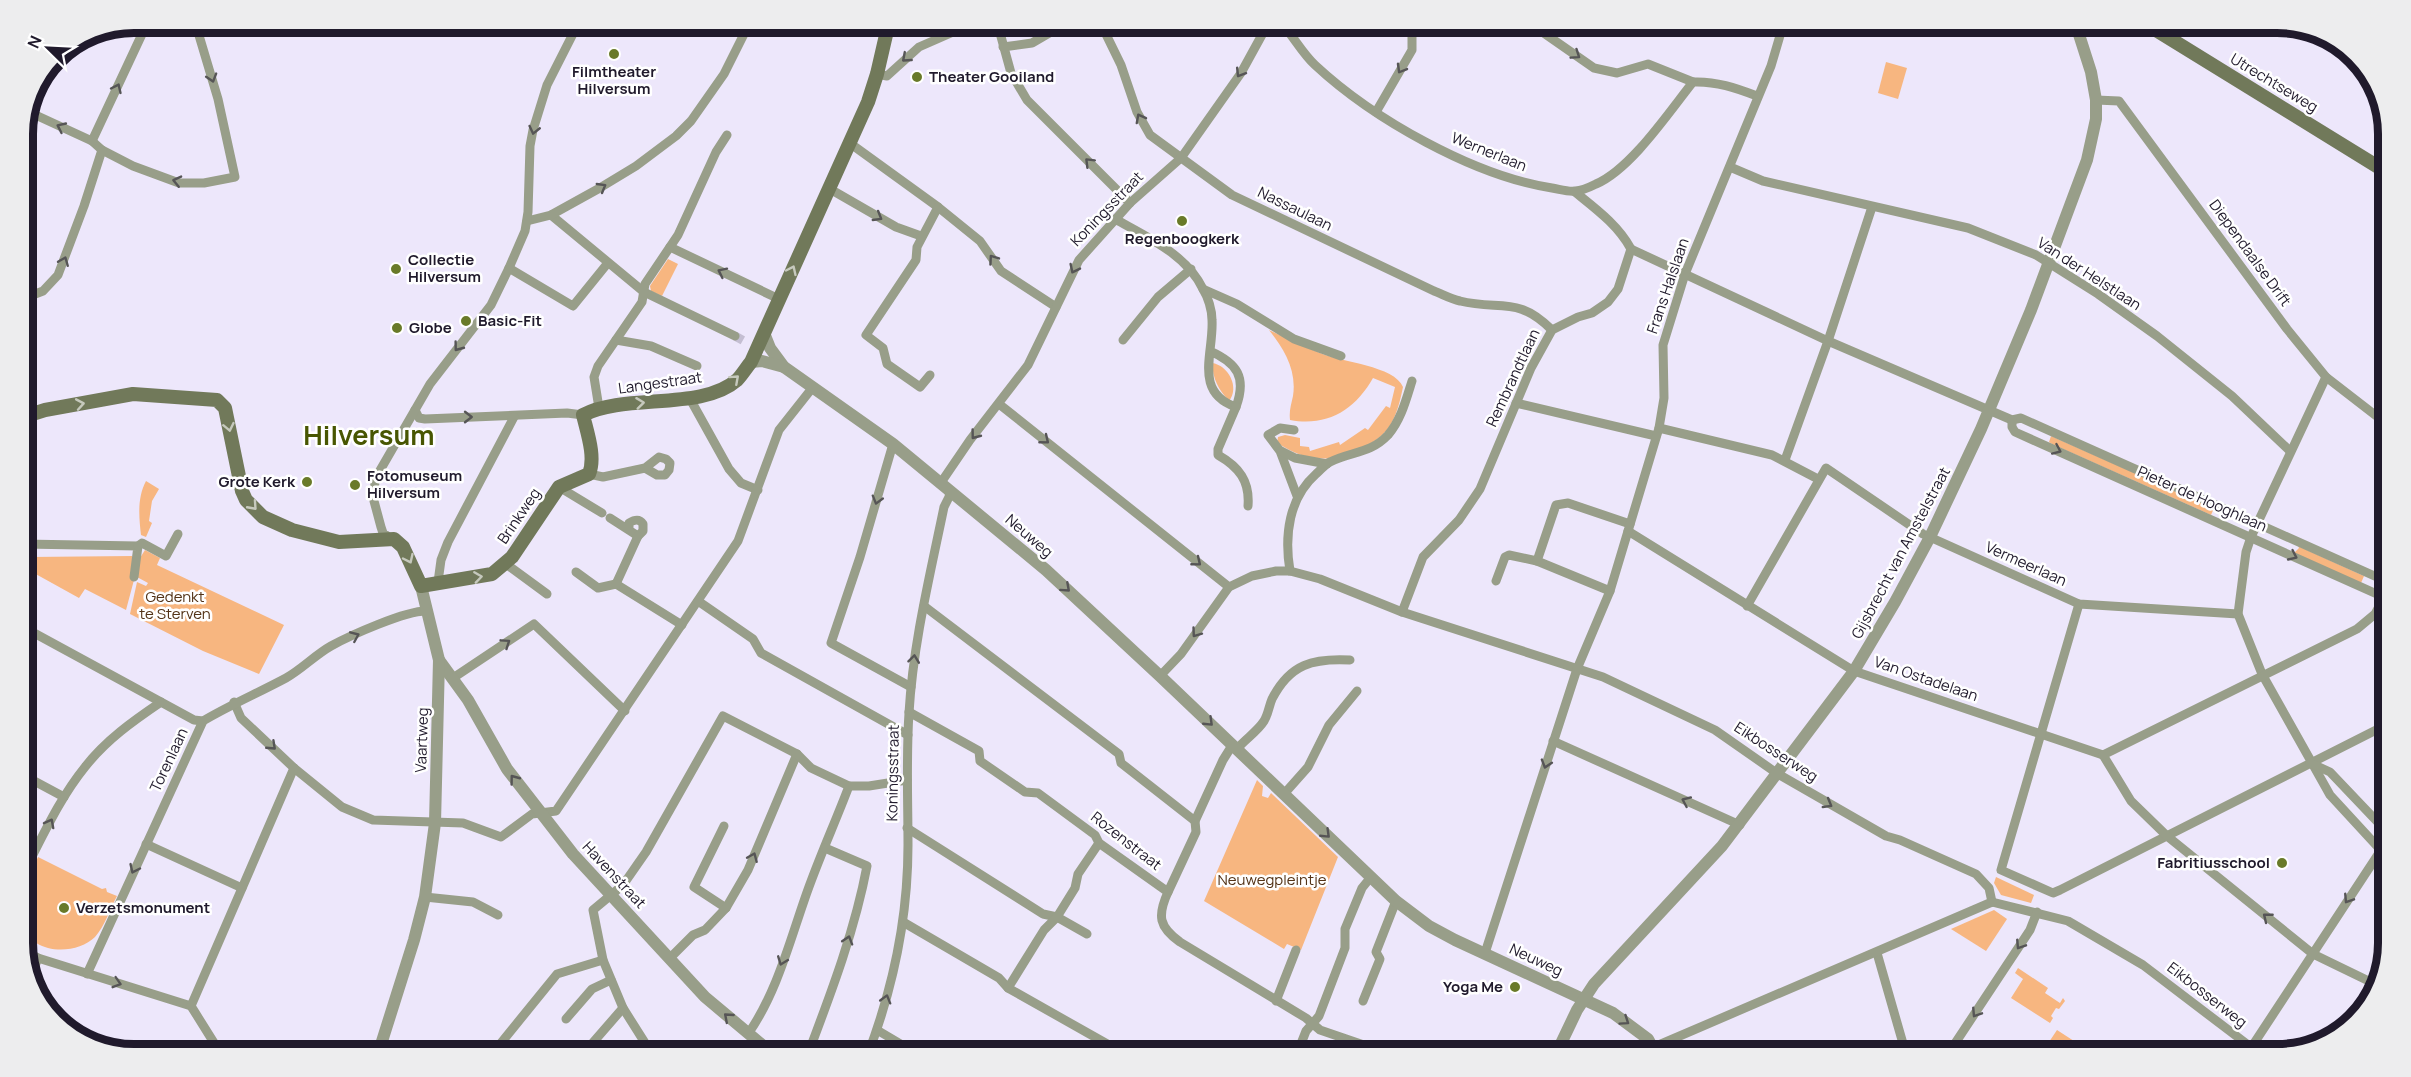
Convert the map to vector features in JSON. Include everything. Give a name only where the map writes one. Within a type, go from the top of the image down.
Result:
[{"type":"main road","name":"Langestraat","points":[[584,415],[599,408],[689,397],[727,387],[737,380],[751,362],[776,297],[851,144],[877,74],[886,33]]},
{"type":"main road","points":[[877,74],[895,33]]},
{"type":"main road","name":"Utrechtseweg","points":[[2161,33],[2378,167]]},
{"type":"main road","points":[[33,414],[133,394],[203,397],[221,402],[225,408],[242,491],[246,500],[263,517],[292,530],[339,542],[390,538],[397,540],[403,547],[421,586]]},
{"type":"main road","points":[[584,415],[591,455],[589,474]]},
{"type":"main road","name":"Brinkweg","points":[[421,586],[486,576],[506,564],[560,487],[589,474]]},
{"type":"street","points":[[92,141],[143,33]]},
{"type":"street","points":[[35,115],[92,141],[102,150],[133,166],[179,183],[204,183],[235,177],[218,99],[198,33]]},
{"type":"street","points":[[390,538],[383,533],[374,501],[375,479],[430,384],[490,305],[509,268],[527,221],[530,146],[533,130],[547,85],[573,33]]},
{"type":"street","points":[[527,221],[550,215],[622,175],[685,127],[724,74],[744,33]]},
{"type":"street","points":[[877,74],[887,76],[919,47],[951,33]]},
{"type":"street","points":[[1000,33],[1011,73],[1027,100],[1130,203]]},
{"type":"street","points":[[1004,52],[1032,43],[1049,33]]},
{"type":"street","name":"Nassaulaan","points":[[1105,33],[1121,65],[1137,112],[1150,135],[1232,195],[1434,291],[1460,301],[1508,305],[1525,310],[1540,318],[1552,330]]},
{"type":"street","name":"Koningsstraat","points":[[872,1044],[892,976],[903,922],[911,687],[924,606],[944,507],[949,497],[945,488],[970,441],[1028,364],[1079,260],[1130,203],[1181,159],[1241,73],[1263,33]]},
{"type":"street","name":"Wernerlaan","points":[[1290,33],[1314,64],[1376,112],[1418,137],[1472,164],[1510,178],[1575,192]]},
{"type":"street","points":[[1376,112],[1412,50],[1412,33]]},
{"type":"street","points":[[1544,33],[1594,68],[1617,73],[1648,64],[1693,82],[1707,81],[1730,86],[1757,96]]},
{"type":"street","name":"Frans Halslaan","points":[[1485,953],[1577,669],[1610,591],[1657,432],[1664,398],[1663,345],[1685,274],[1771,66],[1781,33]]},
{"type":"street","name":"Gijsbrecht van Amstelstraat","points":[[1561,1044],[1584,999],[1605,972],[1692,880],[1740,825],[1854,671],[1930,537],[1989,410],[2049,263],[2086,160],[2096,119],[2096,100],[2091,72],[2079,33]]},
{"type":"street","points":[[1631,249],[1624,236],[1605,216],[1575,192],[1598,183],[1618,170],[1693,82]]},
{"type":"street","name":"Diependaalse Drift","points":[[2096,100],[2119,101],[2287,328],[2326,376],[2378,417]]},
{"type":"street","points":[[599,408],[594,377],[598,366],[642,302],[645,284],[670,247],[716,152],[727,135]]},
{"type":"street","points":[[851,144],[938,207],[980,241],[1001,271],[1056,307]]},
{"type":"street","points":[[33,295],[43,291],[58,275],[102,150]]},
{"type":"street","name":"Van der Helstlaan","points":[[1730,167],[1763,181],[1968,228],[2022,248],[2098,294],[2176,351],[2232,396],[2290,451]]},
{"type":"street","points":[[830,189],[896,227],[921,236]]},
{"type":"street","points":[[930,375],[920,387],[887,364],[883,348],[866,335],[916,260],[921,236],[938,207]]},
{"type":"street","points":[[1785,460],[1828,341],[1872,207]]},
{"type":"street","points":[[550,215],[644,292],[735,336]]},
{"type":"street","points":[[1115,219],[1178,257],[1191,269],[1203,289],[1212,318],[1210,382],[1216,396],[1226,404],[1236,407]]},
{"type":"street","points":[[670,247],[776,297]]},
{"type":"street","name":"Rembrandtlaan","points":[[1402,612],[1423,557],[1459,520],[1480,489],[1531,368],[1552,330],[1592,313],[1608,302],[1618,289],[1631,249]]},
{"type":"street","name":"Pieter de Hooghlaan","points":[[1631,249],[1828,341],[2012,420],[2021,418],[2378,577]]},
{"type":"street","points":[[509,268],[573,306],[607,264]]},
{"type":"street","points":[[1123,340],[1158,297],[1191,269]]},
{"type":"street","points":[[1203,289],[1237,304],[1294,339],[1341,356]]},
{"type":"street","name":"Neuweg","points":[[764,333],[770,348],[784,367],[893,444],[1038,563],[1396,901],[1429,926],[1584,999],[1631,1025],[1651,1044]]},
{"type":"street","points":[[616,340],[651,346],[697,366]]},
{"type":"street","points":[[1210,351],[1226,358],[1236,368],[1240,381],[1240,395],[1218,449],[1218,455],[1232,463],[1244,476],[1249,493],[1248,506]]},
{"type":"street","name":"Neuweg","points":[[751,362],[762,361],[784,367]]},
{"type":"street","points":[[2326,376],[2251,537],[2246,552],[2238,614],[2262,675],[2310,763],[2330,795],[2378,848]]},
{"type":"street","points":[[1290,571],[1288,534],[1297,496],[1307,482],[1327,464],[1371,449],[1388,435],[1400,416],[1412,381]]},
{"type":"street","points":[[234,702],[242,718],[294,768],[342,807],[373,820],[463,824],[501,837],[537,814],[556,811],[738,541],[779,430],[813,387]]},
{"type":"street","points":[[689,397],[729,469],[741,483],[758,490]]},
{"type":"street","points":[[1516,403],[1772,455],[1818,479],[1747,606]]},
{"type":"street","points":[[999,404],[1229,587],[1181,654],[1160,676]]},
{"type":"street","name":"Langestraat","points":[[415,410],[419,417],[425,419],[567,413],[584,415]]},
{"type":"street","points":[[438,582],[441,560],[448,542],[514,417]]},
{"type":"street","name":"Pieter de Hooghlaan","points":[[2012,420],[2015,432],[2378,594]]},
{"type":"street","points":[[1294,430],[1280,428],[1268,435],[1281,452],[1297,496]]},
{"type":"street","points":[[893,444],[860,557],[831,643],[911,687]]},
{"type":"street","points":[[1281,452],[1295,458],[1327,464]]},
{"type":"street","name":"Brinkweg","points":[[589,474],[603,477],[645,468]]},
{"type":"street","name":"Vermeerlaan","points":[[1818,479],[1826,468],[1930,537],[2079,604],[2238,614]]},
{"type":"street","name":"Brinkweg","points":[[560,487],[629,529]]},
{"type":"street","name":"Van Ostadelaan","points":[[1537,561],[1556,505],[1568,503],[1629,527],[1747,606],[1854,671],[2103,755]]},
{"type":"street","points":[[616,584],[638,536],[643,531],[642,522],[632,521],[629,523],[629,529],[638,536]]},
{"type":"street","points":[[33,544],[138,546],[142,543],[166,556],[178,534]]},
{"type":"street","points":[[134,577],[138,546]]},
{"type":"street","points":[[1496,581],[1505,557],[1509,555],[1537,561],[1610,591]]},
{"type":"street","name":"Brinkweg","points":[[506,564],[547,594]]},
{"type":"street","name":"Eikbosserweg","points":[[1229,587],[1252,576],[1276,571],[1290,571],[1320,579],[1402,612],[1603,677],[1715,730],[1778,774],[1886,836],[1976,874],[1989,888],[1992,902],[2068,921],[2143,965],[2240,1044]]},
{"type":"street","points":[[576,572],[598,588],[616,584],[682,626]]},
{"type":"street","name":"Vaartweg","points":[[381,1044],[425,897],[435,823],[440,660],[421,586]]},
{"type":"street","points":[[698,601],[753,639],[761,653],[908,735]]},
{"type":"street","points":[[2079,604],[2001,870],[2053,893],[2378,729]]},
{"type":"street","points":[[924,606],[1119,754],[1121,763],[1195,821]]},
{"type":"street","points":[[2370,982],[2313,954],[2167,836],[2131,801],[2103,755],[2357,629],[2378,610]]},
{"type":"street","name":"Torenlaan","points":[[87,974],[203,721],[234,702],[286,678],[331,646],[416,611],[426,611]]},
{"type":"street","points":[[455,676],[534,624],[625,711]]},
{"type":"street","points":[[33,632],[194,720],[203,721]]},
{"type":"street","points":[[1350,660],[1326,659],[1303,664],[1286,677],[1271,700],[1264,721],[1223,760],[1195,821],[1196,832],[1168,892],[1161,915],[1163,925],[1169,934],[1306,1018],[1320,1030],[1358,1044]]},
{"type":"street","name":"Havenstraat","points":[[440,660],[455,676],[507,769],[537,814],[705,997],[760,1044]]},
{"type":"street","points":[[439,691],[462,691]]},
{"type":"street","points":[[1284,794],[1308,767],[1329,724],[1357,692]]},
{"type":"street","points":[[33,855],[64,797],[84,768],[104,745],[131,722],[161,702]]},
{"type":"street","name":"Rozenstraat","points":[[909,712],[979,751],[980,760],[1025,792],[1038,793],[1095,835],[1099,843],[1168,892]]},
{"type":"street","points":[[646,1044],[623,1008],[603,960],[593,910],[623,885],[662,827],[723,716],[797,754],[811,768],[849,786],[869,786],[907,780]]},
{"type":"street","points":[[1553,741],[1740,825]]},
{"type":"street","points":[[669,959],[693,935],[712,923],[726,908],[747,870],[797,754]]},
{"type":"street","points":[[2310,763],[2330,772],[2378,822]]},
{"type":"street","points":[[191,1005],[294,768]]},
{"type":"street","points":[[33,780],[64,797]]},
{"type":"street","points":[[748,1034],[763,1012],[849,786]]},
{"type":"street","points":[[724,826],[694,887],[726,908]]},
{"type":"street","points":[[907,828],[1043,914],[1056,917],[1087,934]]},
{"type":"street","points":[[1008,988],[1044,930],[1056,917],[1075,888],[1078,874],[1099,843]]},
{"type":"street","points":[[146,844],[242,888]]},
{"type":"street","points":[[812,1044],[843,955],[862,894],[867,866],[825,848]]},
{"type":"street","points":[[2254,1044],[2378,853]]},
{"type":"street","points":[[1301,1044],[1306,1031],[1319,1016],[1345,948],[1345,929],[1362,888],[1371,877]]},
{"type":"street","points":[[425,897],[473,903],[498,915]]},
{"type":"street","points":[[1363,1001],[1380,959],[1376,952],[1396,901]]},
{"type":"street","points":[[1671,1044],[1992,902]]},
{"type":"street","points":[[1955,1044],[2030,930],[2037,912]]},
{"type":"street","points":[[903,922],[999,978],[1008,988],[1107,1044]]},
{"type":"street","points":[[1276,1001],[1296,950]]},
{"type":"street","points":[[1877,953],[1903,1044]]},
{"type":"street","points":[[34,956],[191,1005],[215,1044]]},
{"type":"street","points":[[35,965],[38,958]]},
{"type":"street","points":[[500,1044],[557,974],[603,960]]},
{"type":"street","points":[[566,1019],[592,989],[611,980]]},
{"type":"street","points":[[592,1044],[623,1008]]},
{"type":"street","points":[[877,1030],[901,1044]]},
{"type":"green space","points":[[1886,62],[1907,68],[1898,99],[1878,93]]},
{"type":"green space","points":[[668,259],[678,264],[662,296],[651,291],[650,286]]},
{"type":"green space","points":[[1269,330],[1320,353],[1379,369],[1398,380],[1403,387],[1401,397],[1394,418],[1386,431],[1368,445],[1338,457],[1308,457],[1277,443],[1278,437],[1285,435],[1300,438],[1300,446],[1309,447],[1310,451],[1339,442],[1340,445],[1365,428],[1368,430],[1386,406],[1390,408],[1395,387],[1373,378],[1358,399],[1339,414],[1316,421],[1290,420],[1293,377],[1284,352]]},
{"type":"green space","points":[[1212,363],[1223,368],[1231,378],[1233,389],[1229,401],[1217,384]]},
{"type":"green space","points":[[2051,436],[2214,508],[2211,515],[2052,444],[2049,442]]},
{"type":"green space","points":[[146,481],[159,489],[152,501],[149,521],[152,523],[146,537],[141,535],[139,514],[141,494]]},
{"type":"green space","points":[[2298,546],[2364,576],[2361,583],[2294,553],[2299,548]]},
{"type":"green space","name":"Gedenkt te Sterven","points":[[145,550],[160,558],[157,565],[284,625],[259,674],[203,651],[130,614],[137,582],[146,586],[148,583],[137,577],[140,558]]},
{"type":"green space","points":[[132,556],[134,580],[126,610],[85,589],[79,598],[33,573],[33,557]]},
{"type":"green space","name":"Neuwegpleintje","points":[[1257,780],[1263,786],[1262,796],[1268,798],[1271,793],[1338,857],[1301,950],[1287,944],[1284,949],[1204,901]]},
{"type":"green space","points":[[38,857],[102,889],[106,888],[107,892],[117,896],[102,928],[95,937],[77,947],[65,949],[43,947],[33,940],[33,868]]},
{"type":"green space","points":[[1996,877],[2034,895],[2031,903],[2001,895],[1994,883]]},
{"type":"green space","points":[[1994,910],[2007,919],[1986,951],[1951,929]]},
{"type":"green space","points":[[2018,968],[2048,988],[2045,993],[2060,1003],[2063,998],[2065,1001],[2059,1009],[2056,1008],[2050,1023],[2011,998],[2023,979],[2015,973]]},
{"type":"green space","points":[[2057,1030],[2079,1044],[2048,1044]]},
{"type":"tunnel","points":[[735,336],[744,341]]},
{"type":"place","name":"Filmtheater Hilversum","points":[[614,54]]},
{"type":"place","name":"Theater Gooiland","points":[[917,77]]},
{"type":"place","name":"Regenboogkerk","points":[[1182,221]]},
{"type":"place","name":"Collectie Hilversum","points":[[396,269]]},
{"type":"place","name":"Basic-Fit","points":[[466,321]]},
{"type":"place","name":"Globe","points":[[397,328]]},
{"type":"place","name":"Grote Kerk","points":[[307,482]]},
{"type":"place","name":"Fotomuseum Hilversum","points":[[355,485]]},
{"type":"place","name":"Fabritiusschool","points":[[2282,863]]},
{"type":"place","name":"Verzetsmonument","points":[[64,908]]},
{"type":"place","name":"Yoga Me","points":[[1515,987]]},
{"type":"district","name":"Hilversum","points":[[369,436]]}]
